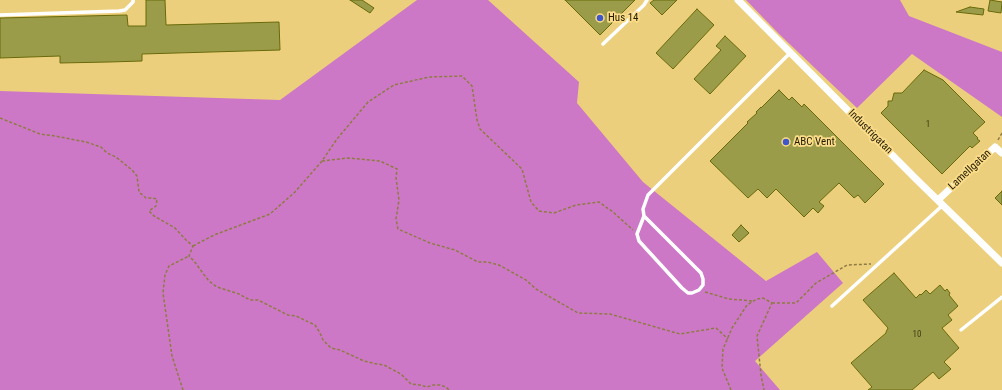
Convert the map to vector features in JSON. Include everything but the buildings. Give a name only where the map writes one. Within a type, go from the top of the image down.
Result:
[{"type":"street","name":"Industrigatan","points":[[738,0],[1002,263]]},
{"type":"street","name":"Lamellgatan","points":[[940,202],[995,147],[1002,153]]},
{"type":"lane","points":[[0,15],[119,11],[125,10],[133,2],[133,0]]},
{"type":"lane","points":[[603,44],[644,5],[647,0]]},
{"type":"lane","points":[[644,216],[701,273],[703,278],[702,285],[699,290],[688,293],[639,241],[637,234],[644,216],[643,209],[648,195],[790,53]]},
{"type":"lane","points":[[832,306],[878,264],[940,202]]},
{"type":"lane","points":[[961,330],[1002,297]]},
{"type":"path","points":[[183,390],[172,356],[163,293],[165,275],[169,266],[189,256],[193,246],[214,235],[270,214],[295,192],[322,161],[368,102],[394,85],[429,77],[462,76],[472,86],[477,120],[480,129],[522,169],[531,202],[539,211],[554,213],[576,205],[599,202],[613,212],[637,234]]},
{"type":"path","points":[[0,118],[40,134],[86,142],[101,147],[107,153],[116,157],[132,170],[137,176],[139,192],[146,198],[157,199],[156,206],[149,212],[175,228],[193,246]]},
{"type":"path","points":[[322,161],[348,158],[380,161],[397,169],[396,178],[399,200],[396,219],[398,229],[430,243],[454,250],[478,262],[487,262],[499,265],[526,280],[536,289],[578,313],[610,314],[680,334],[716,328],[728,339]]},
{"type":"path","points":[[189,256],[209,281],[217,287],[239,294],[250,300],[258,300],[288,315],[296,316],[315,325],[323,340],[330,348],[384,365],[401,374],[411,384],[427,387],[440,385],[449,390]]},
{"type":"path","points":[[731,390],[722,368],[724,349],[732,328],[748,305],[757,299],[763,298],[772,303],[796,303],[816,283],[847,265],[878,264]]},
{"type":"path","points":[[699,290],[729,299],[754,301]]},
{"type":"path","points":[[764,390],[760,375],[757,336],[772,303]]},
{"type":"shaded area","points":[[417,0],[488,0],[579,82],[577,103],[643,182],[766,281],[817,252],[843,283],[755,361],[780,390],[0,390],[0,91],[280,100]]},
{"type":"shaded area","points":[[746,0],[900,0],[909,16],[1002,52],[1002,117],[912,54],[857,108],[779,34]]},
{"type":"place","name":"Hus 14","points":[[600,18]]},
{"type":"place","name":"ABC Vent","points":[[786,142]]}]
